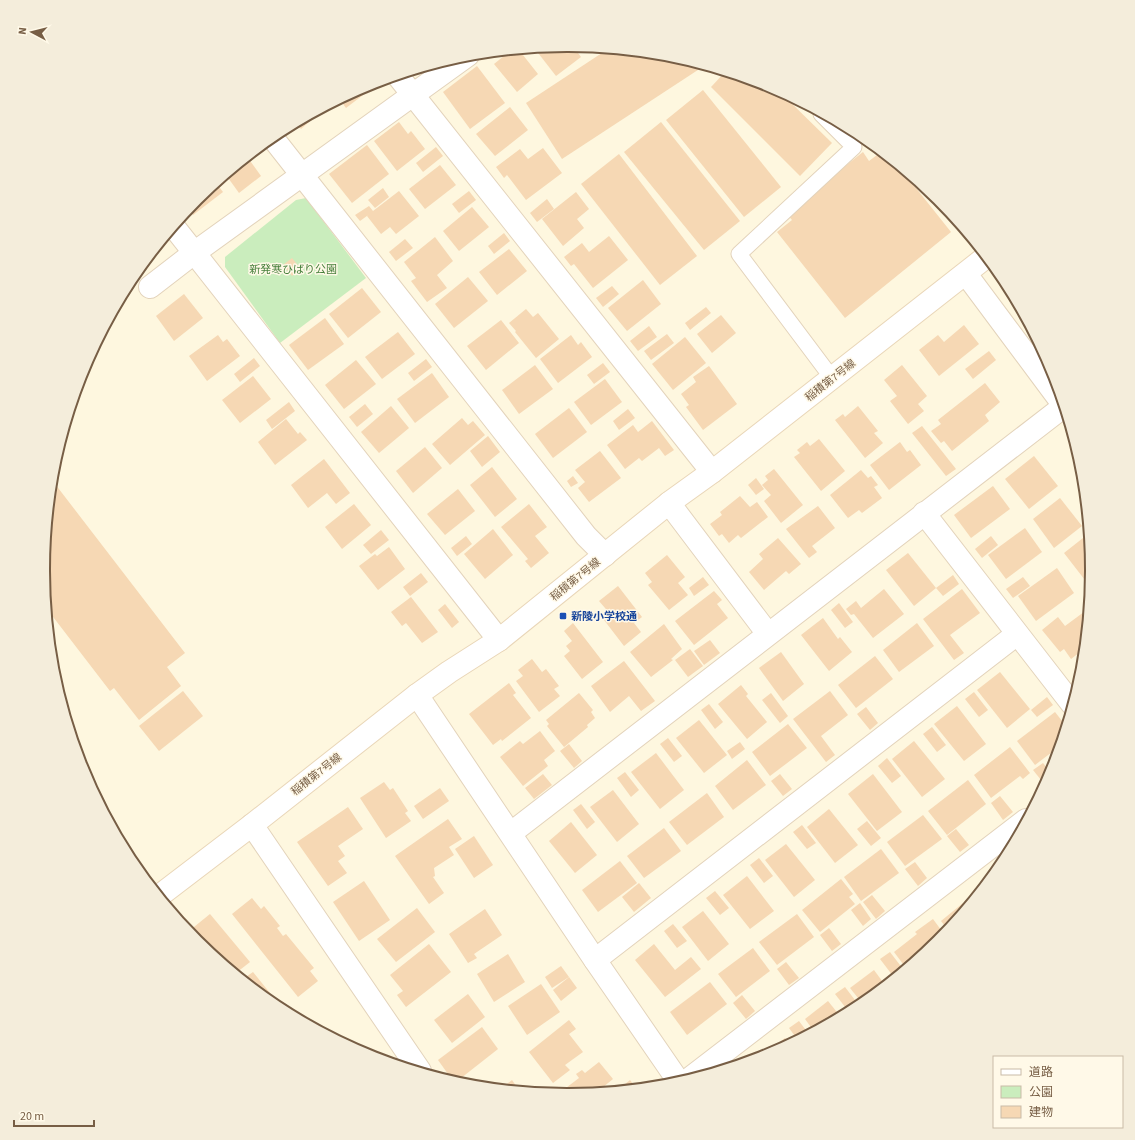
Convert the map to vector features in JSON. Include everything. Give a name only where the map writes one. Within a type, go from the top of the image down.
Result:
[{"type":"street","points":[[150,287],[194,253],[454,65]]},
{"type":"street","points":[[401,80],[712,472]]},
{"type":"street","points":[[276,142],[586,536],[605,555]]},
{"type":"street","points":[[177,231],[499,640]]},
{"type":"street","name":"稲積第7号線","points":[[164,893],[417,695],[449,672],[499,640],[669,503],[712,472],[982,260]]},
{"type":"street","points":[[966,274],[1053,391]]},
{"type":"street","points":[[510,833],[1059,409]]},
{"type":"street","points":[[669,503],[768,634]]},
{"type":"street","points":[[924,513],[1068,699]]},
{"type":"street","points":[[595,960],[1017,634]]},
{"type":"street","points":[[417,695],[675,1076]]},
{"type":"street","points":[[252,825],[409,1062]]},
{"type":"street","points":[[699,1071],[1017,827]]},
{"type":"lane","points":[[832,378],[740,254],[854,147],[834,127]]},
{"type":"green space","name":"新発寒ひばり公園","points":[[306,198],[366,278],[280,343],[225,267],[225,257],[296,200]]},
{"type":"building","points":[[578,53],[581,57],[556,76],[539,54]]},
{"type":"building","points":[[600,54],[668,62],[699,69],[562,159],[526,103]]},
{"type":"building","points":[[523,55],[538,74],[517,92],[494,64],[503,57]]},
{"type":"building","points":[[477,66],[505,103],[470,129],[443,92]]},
{"type":"building","points":[[721,76],[766,92],[793,104],[832,143],[800,176],[711,87]]},
{"type":"building","points":[[703,90],[781,187],[744,217],[666,120]]},
{"type":"building","points":[[364,94],[346,108],[343,104]]},
{"type":"building","points":[[510,107],[528,130],[495,156],[476,134]]},
{"type":"building","points":[[399,122],[408,134],[411,131],[425,149],[397,171],[374,141]]},
{"type":"building","points":[[661,122],[740,221],[704,250],[624,152]]},
{"type":"building","points":[[367,145],[389,174],[352,203],[329,174]]},
{"type":"building","points":[[436,147],[443,156],[423,172],[416,163]]},
{"type":"building","points":[[543,148],[562,173],[526,200],[507,175],[504,178],[496,167],[520,149],[528,159]]},
{"type":"building","points":[[863,152],[869,161],[877,155],[909,181],[951,232],[845,318],[777,232],[792,220],[786,213]]},
{"type":"building","points":[[619,154],[697,256],[660,285],[581,184]]},
{"type":"building","points":[[250,161],[261,176],[239,193],[229,179]]},
{"type":"building","points":[[440,165],[456,185],[425,209],[409,189]]},
{"type":"building","points":[[219,187],[223,192],[192,214]]},
{"type":"building","points":[[383,188],[389,197],[375,208],[368,200]]},
{"type":"building","points":[[399,191],[419,216],[396,234],[390,227],[381,234],[367,216],[371,213],[360,221],[355,215],[369,206],[373,211]]},
{"type":"building","points":[[469,191],[476,200],[459,213],[452,204]]},
{"type":"building","points":[[576,192],[589,209],[577,219],[584,228],[563,246],[542,219]]},
{"type":"building","points":[[547,199],[554,209],[537,222],[530,213]]},
{"type":"building","points":[[472,207],[489,227],[459,251],[443,231]]},
{"type":"building","points":[[504,233],[510,241],[494,254],[488,246]]},
{"type":"building","points":[[609,236],[628,260],[593,288],[574,264],[571,266],[564,257],[582,243],[589,252]]},
{"type":"building","points":[[435,237],[453,261],[437,275],[447,288],[427,302],[411,281],[416,278],[404,262]]},
{"type":"building","points":[[405,239],[413,248],[396,261],[389,252]]},
{"type":"building","points":[[509,249],[527,271],[497,295],[479,272]]},
{"type":"building","points":[[292,258],[301,269],[292,276],[283,265]]},
{"type":"building","points":[[468,277],[488,301],[454,328],[435,304]]},
{"type":"building","points":[[643,280],[661,304],[627,331],[608,308]]},
{"type":"building","points":[[612,286],[619,294],[603,307],[596,298]]},
{"type":"building","points":[[362,288],[381,312],[348,338],[329,314]]},
{"type":"building","points":[[184,294],[203,318],[174,341],[156,316]]},
{"type":"building","points":[[706,307],[711,313],[690,330],[685,323]]},
{"type":"building","points":[[526,309],[533,317],[538,313],[559,339],[536,358],[509,323]]},
{"type":"building","points":[[721,315],[736,333],[712,353],[697,334]]},
{"type":"building","points":[[325,318],[344,344],[308,370],[289,345]]},
{"type":"building","points":[[501,320],[519,343],[486,370],[467,346]]},
{"type":"building","points":[[964,325],[979,344],[939,376],[919,350],[938,335],[944,342]]},
{"type":"building","points":[[649,326],[657,337],[638,351],[630,341]]},
{"type":"building","points":[[398,332],[415,354],[382,379],[365,357]]},
{"type":"building","points":[[667,334],[674,343],[651,360],[644,351]]},
{"type":"building","points":[[218,335],[223,342],[227,339],[240,356],[207,381],[189,356]]},
{"type":"building","points":[[571,335],[578,345],[581,342],[592,357],[558,383],[540,359]]},
{"type":"building","points":[[685,337],[706,363],[673,390],[652,364]]},
{"type":"building","points":[[989,351],[996,360],[973,379],[965,369]]},
{"type":"building","points":[[254,358],[260,366],[240,382],[234,374]]},
{"type":"building","points":[[426,359],[432,367],[414,381],[408,373]]},
{"type":"building","points":[[356,360],[376,384],[344,409],[325,385]]},
{"type":"building","points":[[603,363],[610,372],[594,384],[587,375]]},
{"type":"building","points":[[535,365],[553,389],[519,414],[502,390]]},
{"type":"building","points":[[902,365],[927,396],[918,404],[924,411],[908,424],[890,401],[897,396],[884,380]]},
{"type":"building","points":[[709,366],[737,404],[703,430],[686,407],[689,405],[681,394],[696,382],[693,377]]},
{"type":"building","points":[[432,373],[449,397],[415,423],[397,399]]},
{"type":"building","points":[[253,376],[271,399],[240,423],[222,400]]},
{"type":"building","points":[[605,379],[622,402],[591,425],[574,402]]},
{"type":"building","points":[[985,383],[1000,402],[985,415],[989,421],[952,451],[944,441],[941,443],[931,431],[941,424],[938,420]]},
{"type":"building","points":[[289,402],[295,411],[272,429],[266,420]]},
{"type":"building","points":[[365,404],[373,414],[357,427],[349,417]]},
{"type":"building","points":[[391,406],[409,428],[379,453],[361,432]]},
{"type":"building","points":[[858,406],[878,431],[874,433],[883,443],[865,458],[835,420],[843,414],[845,417]]},
{"type":"building","points":[[569,408],[587,432],[553,458],[535,434]]},
{"type":"building","points":[[628,409],[635,418],[619,430],[613,421]]},
{"type":"building","points":[[462,418],[468,425],[473,421],[485,435],[450,465],[432,444]]},
{"type":"building","points":[[286,419],[298,434],[300,432],[307,440],[275,465],[258,442]]},
{"type":"building","points":[[652,421],[674,450],[665,456],[659,448],[642,461],[639,458],[625,469],[607,445],[633,425],[638,432]]},
{"type":"building","points":[[922,426],[956,469],[946,476],[912,433]]},
{"type":"building","points":[[488,436],[500,452],[482,467],[470,451]]},
{"type":"building","points":[[819,439],[845,471],[821,491],[794,457],[800,453],[797,450],[807,442],[810,446]]},
{"type":"building","points":[[900,442],[907,452],[910,450],[921,465],[889,490],[870,465]]},
{"type":"building","points":[[425,447],[442,468],[413,493],[396,471]]},
{"type":"building","points":[[600,451],[621,478],[589,502],[578,488],[585,482],[575,470]]},
{"type":"building","points":[[1034,456],[1058,486],[1029,509],[1005,479]]},
{"type":"building","points":[[324,459],[350,493],[336,504],[327,493],[308,508],[291,485]]},
{"type":"building","points":[[492,467],[517,499],[495,517],[470,485]]},
{"type":"building","points":[[774,469],[803,505],[781,523],[764,501],[771,495],[762,485],[768,480],[765,476]]},
{"type":"building","points":[[861,470],[868,478],[871,476],[878,485],[874,487],[882,498],[862,513],[859,510],[848,518],[830,495]]},
{"type":"building","points":[[573,476],[578,483],[571,487],[567,481]]},
{"type":"building","points":[[756,478],[764,489],[756,495],[748,485]]},
{"type":"building","points":[[57,486],[185,653],[167,667],[181,686],[139,720],[114,688],[110,691],[52,616],[50,570],[51,536]]},
{"type":"building","points":[[993,486],[1010,509],[971,538],[954,515]]},
{"type":"building","points":[[458,489],[475,511],[445,535],[427,514]]},
{"type":"building","points":[[740,496],[750,507],[757,502],[768,517],[741,538],[738,535],[729,543],[722,534],[719,536],[710,524],[722,515],[720,512]]},
{"type":"building","points":[[1060,498],[1082,526],[1054,548],[1033,519]]},
{"type":"building","points":[[354,504],[371,525],[342,549],[325,527]]},
{"type":"building","points":[[529,504],[547,527],[535,536],[549,553],[531,568],[525,561],[528,559],[501,527]]},
{"type":"building","points":[[818,506],[835,528],[812,546],[817,552],[809,558],[786,529]]},
{"type":"building","points":[[1025,528],[1042,552],[1006,579],[988,555]]},
{"type":"building","points":[[493,529],[513,555],[485,579],[464,554]]},
{"type":"building","points":[[381,530],[389,540],[371,554],[363,545]]},
{"type":"building","points":[[466,536],[472,544],[457,556],[451,548]]},
{"type":"building","points":[[991,536],[998,545],[982,558],[975,549]]},
{"type":"building","points":[[778,538],[801,564],[789,574],[786,571],[764,590],[749,572],[763,559],[759,554]]},
{"type":"building","points":[[1083,538],[1084,539],[1085,580],[1064,553]]},
{"type":"building","points":[[389,547],[405,569],[378,590],[359,566],[375,554],[377,556]]},
{"type":"building","points":[[908,553],[936,588],[914,606],[886,570]]},
{"type":"building","points":[[667,555],[685,577],[678,583],[688,595],[669,610],[648,585],[652,582],[645,573]]},
{"type":"building","points":[[1057,568],[1074,593],[1036,621],[1018,596]]},
{"type":"building","points":[[421,573],[428,582],[410,596],[403,587]]},
{"type":"building","points":[[953,575],[959,584],[943,596],[936,588]]},
{"type":"building","points":[[703,577],[709,585],[694,596],[689,588]]},
{"type":"building","points":[[1023,577],[1030,586],[1013,598],[1006,589]]},
{"type":"building","points":[[618,586],[642,617],[634,623],[641,632],[624,646],[604,620],[611,615],[599,601]]},
{"type":"building","points":[[884,589],[904,614],[873,638],[854,614],[851,615],[846,609],[856,601],[861,608]]},
{"type":"building","points":[[962,589],[980,613],[950,635],[964,653],[954,660],[923,619]]},
{"type":"building","points":[[714,591],[722,600],[717,604],[728,618],[694,645],[675,621]]},
{"type":"building","points":[[411,597],[438,632],[422,643],[406,623],[402,626],[391,612]]},
{"type":"building","points":[[839,603],[853,622],[845,628],[831,610]]},
{"type":"building","points":[[445,604],[459,622],[452,628],[438,610]]},
{"type":"building","points":[[1083,613],[1078,653],[1071,659],[1064,649],[1060,652],[1042,630],[1058,617],[1065,626]]},
{"type":"building","points":[[823,618],[838,639],[840,637],[852,652],[829,671],[801,635]]},
{"type":"building","points":[[573,623],[603,662],[582,679],[564,656],[570,651],[566,646],[572,641],[564,631]]},
{"type":"building","points":[[917,623],[934,646],[899,672],[883,650]]},
{"type":"building","points":[[664,624],[682,649],[671,659],[673,660],[651,677],[630,652]]},
{"type":"building","points":[[710,640],[720,653],[704,665],[694,651]]},
{"type":"building","points":[[690,649],[703,666],[688,677],[675,660]]},
{"type":"building","points":[[781,652],[804,684],[783,701],[759,668]]},
{"type":"building","points":[[875,656],[893,679],[856,708],[838,685]]},
{"type":"building","points":[[532,659],[542,672],[546,669],[559,686],[554,689],[560,696],[539,712],[516,681],[523,676],[518,670]]},
{"type":"building","points":[[624,661],[655,701],[641,711],[629,696],[610,712],[591,686]]},
{"type":"building","points":[[1000,672],[1030,709],[1007,728],[977,690]]},
{"type":"building","points":[[509,683],[516,693],[513,695],[531,718],[502,741],[501,739],[493,745],[469,714]]},
{"type":"building","points":[[741,685],[748,694],[746,696],[767,722],[747,739],[718,704]]},
{"type":"building","points":[[183,691],[203,716],[159,751],[139,726]]},
{"type":"building","points":[[830,691],[848,715],[821,736],[835,755],[826,762],[793,719]]},
{"type":"building","points":[[974,692],[988,710],[979,717],[965,699]]},
{"type":"building","points":[[579,693],[593,710],[591,712],[595,718],[587,725],[588,727],[564,747],[547,726],[549,724],[546,720]]},
{"type":"building","points":[[771,693],[788,716],[780,723],[762,700]]},
{"type":"building","points":[[1047,697],[1053,705],[1037,717],[1031,710]]},
{"type":"building","points":[[709,704],[723,722],[715,729],[701,710]]},
{"type":"building","points":[[957,706],[986,744],[964,761],[934,724]]},
{"type":"building","points":[[866,707],[878,723],[870,730],[857,714]]},
{"type":"building","points":[[1055,712],[1062,721],[1052,752],[1035,765],[1017,741]]},
{"type":"building","points":[[699,720],[727,755],[704,773],[676,738]]},
{"type":"building","points":[[788,724],[807,748],[770,776],[752,752]]},
{"type":"building","points":[[932,727],[946,745],[937,752],[923,734]]},
{"type":"building","points":[[540,731],[555,751],[544,760],[548,766],[523,786],[500,757],[520,741],[523,744]]},
{"type":"building","points":[[668,738],[682,756],[674,762],[660,744]]},
{"type":"building","points":[[914,741],[945,779],[922,797],[892,759]]},
{"type":"building","points":[[740,742],[745,749],[732,759],[727,751]]},
{"type":"building","points":[[569,744],[582,761],[574,768],[560,751]]},
{"type":"building","points":[[1010,747],[1030,773],[1023,779],[1020,776],[991,798],[974,775]]},
{"type":"building","points":[[656,753],[684,790],[660,809],[631,772]]},
{"type":"building","points":[[887,758],[901,776],[892,783],[878,766]]},
{"type":"building","points":[[747,760],[766,785],[733,810],[715,786]]},
{"type":"building","points":[[1043,763],[1046,767],[1041,780],[1033,770]]},
{"type":"building","points":[[625,772],[639,790],[631,797],[617,778]]},
{"type":"building","points":[[543,774],[552,785],[534,799],[525,788]]},
{"type":"building","points":[[780,774],[792,789],[783,796],[771,781]]},
{"type":"building","points":[[873,774],[902,812],[877,831],[848,794]]},
{"type":"building","points":[[968,780],[986,804],[947,835],[928,811]]},
{"type":"building","points":[[384,782],[390,790],[393,788],[408,811],[405,813],[411,821],[386,838],[360,798]]},
{"type":"building","points":[[440,788],[449,801],[423,819],[414,806]]},
{"type":"building","points":[[613,790],[639,824],[617,842],[590,807]]},
{"type":"building","points":[[707,793],[724,817],[687,845],[669,822]]},
{"type":"building","points":[[1000,796],[1013,812],[1003,820],[991,803]]},
{"type":"building","points":[[581,804],[595,822],[587,829],[573,810]]},
{"type":"building","points":[[348,807],[363,829],[338,846],[345,856],[338,861],[347,873],[328,886],[297,842]]},
{"type":"building","points":[[829,809],[858,845],[835,863],[807,827]]},
{"type":"building","points":[[923,815],[942,839],[905,866],[887,842]]},
{"type":"building","points":[[448,819],[462,839],[449,847],[454,855],[434,868],[435,876],[433,877],[444,893],[429,904],[395,856]]},
{"type":"building","points":[[867,821],[881,838],[871,846],[857,829]]},
{"type":"building","points":[[571,822],[597,855],[575,873],[549,841]]},
{"type":"building","points":[[802,825],[816,843],[807,849],[793,832]]},
{"type":"building","points":[[664,828],[681,851],[644,878],[627,856]]},
{"type":"building","points":[[956,829],[969,845],[960,852],[947,836]]},
{"type":"building","points":[[474,836],[493,865],[474,878],[455,849]]},
{"type":"building","points":[[786,844],[815,880],[794,897],[765,860]]},
{"type":"building","points":[[881,849],[899,873],[861,901],[844,877]]},
{"type":"building","points":[[759,858],[773,876],[764,883],[750,865]]},
{"type":"building","points":[[620,861],[637,883],[598,912],[582,890]]},
{"type":"building","points":[[915,862],[927,878],[918,886],[905,869]]},
{"type":"building","points":[[747,876],[774,911],[750,929],[723,895]]},
{"type":"building","points":[[841,879],[853,894],[849,897],[855,904],[820,932],[802,910]]},
{"type":"building","points":[[364,881],[390,920],[359,941],[333,902]]},
{"type":"building","points":[[639,883],[651,898],[634,912],[622,897]]},
{"type":"building","points":[[715,891],[729,908],[720,915],[706,898]]},
{"type":"building","points":[[872,895],[885,911],[876,919],[863,902]]},
{"type":"building","points":[[252,898],[261,909],[264,906],[280,926],[277,928],[283,936],[286,934],[314,968],[310,971],[318,981],[298,997],[232,914]]},
{"type":"building","points":[[860,903],[871,919],[863,926],[851,910]]},
{"type":"building","points":[[963,903],[944,925],[941,921]]},
{"type":"building","points":[[417,908],[435,932],[396,962],[377,939]]},
{"type":"building","points":[[485,909],[502,935],[474,954],[477,958],[468,963],[449,934]]},
{"type":"building","points":[[703,911],[729,944],[708,961],[682,927]]},
{"type":"building","points":[[210,914],[250,962],[239,970],[194,927]]},
{"type":"building","points":[[797,914],[814,937],[777,965],[759,942]]},
{"type":"building","points":[[933,919],[940,929],[903,964],[894,952],[917,934],[915,932]]},
{"type":"building","points":[[673,924],[687,941],[677,948],[664,931]]},
{"type":"building","points":[[829,928],[841,944],[832,951],[820,935]]},
{"type":"building","points":[[429,944],[451,972],[406,1007],[397,995],[403,991],[390,975]]},
{"type":"building","points":[[654,944],[675,970],[691,957],[701,969],[665,997],[635,960]]},
{"type":"building","points":[[753,948],[770,971],[736,997],[718,974]]},
{"type":"building","points":[[890,952],[901,966],[891,974],[880,959]]},
{"type":"building","points":[[508,954],[525,982],[494,1002],[477,974]]},
{"type":"building","points":[[786,962],[799,978],[789,985],[777,969]]},
{"type":"building","points":[[561,966],[569,977],[552,988],[545,977]]},
{"type":"building","points":[[874,970],[882,981],[858,998],[850,988]]},
{"type":"building","points":[[253,972],[270,993],[252,981],[247,976]]},
{"type":"building","points":[[569,977],[577,988],[561,1001],[553,990]]},
{"type":"building","points":[[710,982],[727,1004],[687,1035],[670,1012]]},
{"type":"building","points":[[541,984],[560,1012],[527,1035],[508,1006]]},
{"type":"building","points":[[845,987],[855,1000],[845,1006],[835,994]]},
{"type":"building","points":[[468,994],[485,1017],[452,1043],[434,1020]]},
{"type":"building","points":[[742,995],[755,1011],[746,1019],[733,1003]]},
{"type":"building","points":[[828,1001],[836,1012],[810,1026],[805,1019]]},
{"type":"building","points":[[569,1020],[576,1029],[569,1034],[583,1052],[565,1065],[570,1070],[553,1083],[529,1052]]},
{"type":"building","points":[[799,1021],[805,1029],[794,1035],[789,1028]]},
{"type":"building","points":[[482,1027],[498,1049],[462,1077],[447,1073],[438,1060]]},
{"type":"building","points":[[599,1062],[613,1079],[605,1086],[566,1088],[579,1078],[576,1074],[582,1070],[585,1073]]},
{"type":"building","points":[[512,1080],[515,1084],[507,1084]]},
{"type":"building","points":[[630,1080],[632,1083],[625,1084]]},
{"type":"place","name":"新陵小学校通","points":[[563,616]]}]
